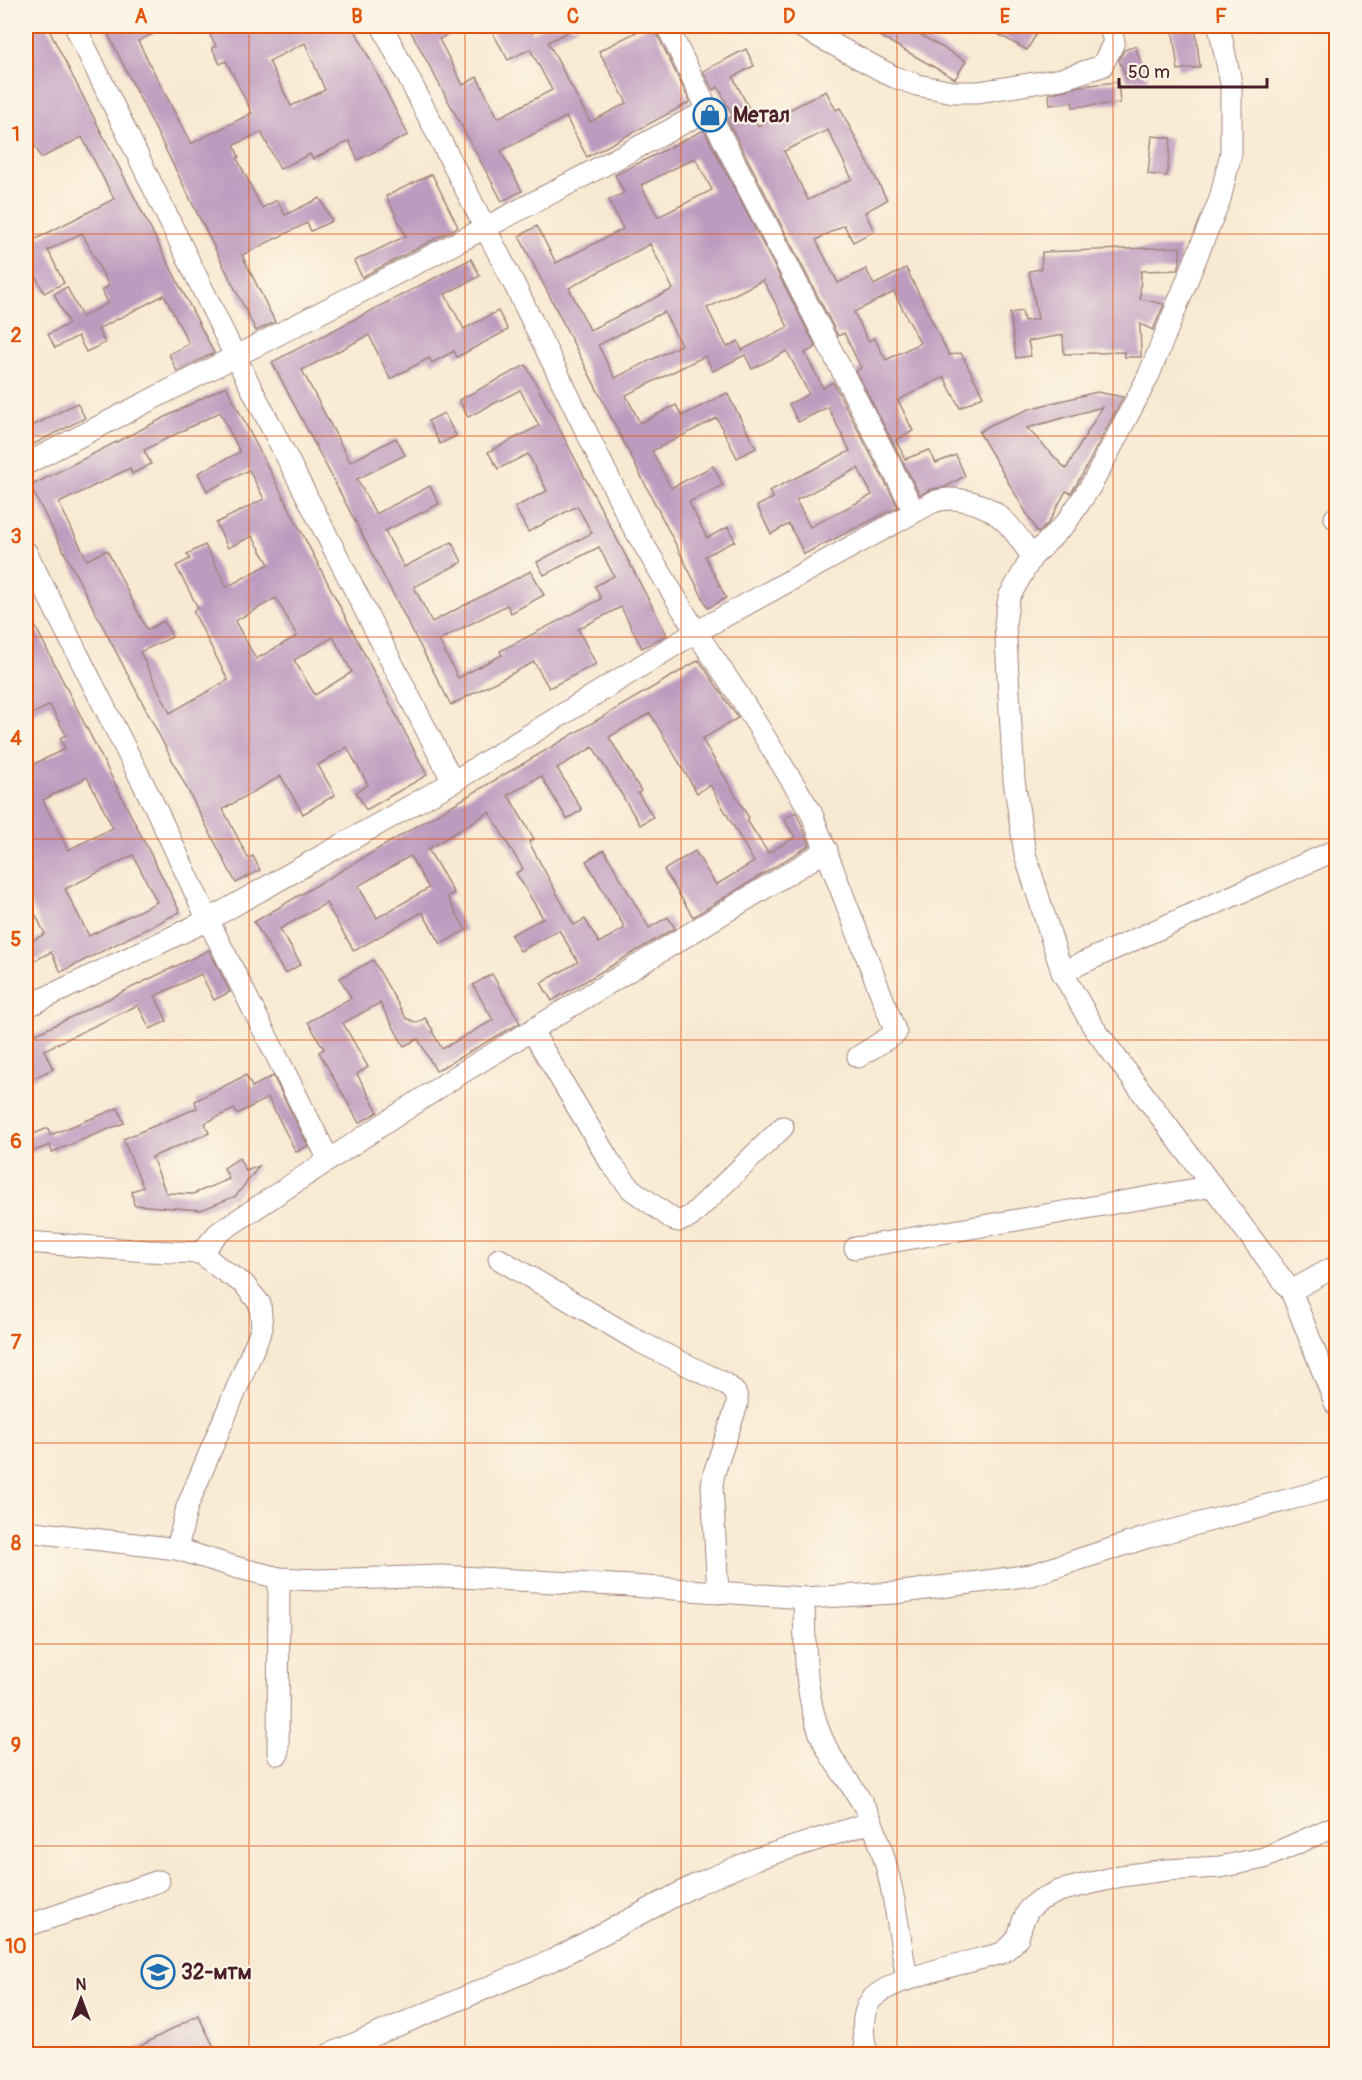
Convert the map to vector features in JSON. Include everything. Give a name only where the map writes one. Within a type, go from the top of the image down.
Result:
[{"type":"street","points":[[75,26],[235,356],[453,782]]},
{"type":"street","points":[[382,26],[632,525],[696,632],[740,697],[811,812],[896,1033],[858,1057]]},
{"type":"street","points":[[667,26],[914,511]]},
{"type":"street","points":[[799,26],[894,77],[917,85],[953,92],[978,92],[1061,79],[1102,66],[1114,42],[1110,26]]},
{"type":"street","points":[[1219,26],[1231,83],[1231,153],[1220,199],[1148,377],[1092,484],[1066,523],[1032,558],[1009,597],[1005,623],[1014,780],[1025,854],[1062,972],[1094,1028],[1292,1291],[1336,1405]]},
{"type":"street","points":[[26,464],[485,228],[708,110]]},
{"type":"street","points":[[26,1007],[208,920],[453,782],[696,632],[914,511],[943,498],[964,500],[995,512],[1012,528],[1032,558]]},
{"type":"street","points":[[26,552],[155,807],[208,920],[328,1160]]},
{"type":"street","points":[[201,1253],[218,1233],[455,1077],[826,850]]},
{"type":"street","points":[[1062,972],[1336,850]]},
{"type":"street","points":[[532,1031],[610,1162],[631,1189],[674,1220],[680,1221],[690,1217],[783,1127]]},
{"type":"street","points":[[855,1248],[1213,1186]]},
{"type":"street","points":[[26,1242],[201,1253],[244,1284],[260,1304],[262,1328],[187,1508],[177,1549]]},
{"type":"street","points":[[499,1259],[640,1342],[724,1383],[734,1391],[738,1399],[736,1408],[712,1485],[718,1593]]},
{"type":"street","points":[[1292,1291],[1336,1266]]},
{"type":"street","points":[[26,1531],[177,1549],[279,1578],[318,1580],[441,1576],[804,1598],[895,1593],[1031,1575],[1148,1537],[1336,1487]]},
{"type":"street","points":[[278,1754],[279,1578]]},
{"type":"street","points":[[804,1598],[805,1652],[816,1724],[829,1753],[872,1822],[891,1888],[907,1980]]},
{"type":"street","points":[[330,2055],[553,1960],[706,1879],[756,1858],[872,1822]]},
{"type":"street","points":[[867,2055],[863,2025],[869,2003],[873,1998],[886,1989],[907,1980],[1002,1953],[1018,1937],[1029,1909],[1040,1900],[1059,1891],[1121,1876],[1166,1870],[1220,1867],[1264,1858],[1336,1826]]},
{"type":"street","points":[[26,1926],[159,1881]]},
{"type":"building","points":[[26,26],[47,26],[214,353],[177,371],[169,354],[189,344],[164,295],[98,329],[105,343],[86,352],[78,336],[55,348],[48,334],[69,324],[54,294],[67,287],[82,317],[108,303],[102,290],[109,286],[82,233],[48,250],[64,283],[44,293],[26,256],[26,244],[114,199],[82,137],[41,158],[31,137],[26,140]]},
{"type":"building","points":[[104,26],[169,26],[138,41],[191,144],[252,113],[226,61],[220,64],[212,48],[216,46],[205,26],[284,26],[287,31],[298,26],[353,26],[408,135],[358,160],[349,141],[313,159],[310,154],[280,169],[261,132],[234,145],[239,157],[237,158],[262,208],[277,200],[285,215],[320,198],[332,221],[311,231],[307,223],[242,255],[275,322],[256,331]],"holes":[[[305,43],[325,90],[291,106],[269,61]]]},
{"type":"building","points":[[408,26],[464,26],[439,39],[463,85],[477,77],[498,118],[552,90],[530,49],[508,60],[489,26],[528,26],[532,33],[545,26],[580,26],[548,42],[590,122],[627,103],[599,51],[648,26],[654,26],[690,102],[587,157],[566,117],[501,151],[522,191],[502,201]]},
{"type":"building","points":[[862,26],[905,26],[966,61],[955,79]]},
{"type":"building","points":[[983,26],[1041,26],[1027,50]]},
{"type":"building","points":[[1172,26],[1195,26],[1200,67],[1178,70]]},
{"type":"building","points":[[1135,46],[1148,79],[1127,80],[1119,60],[1124,50]]},
{"type":"building","points":[[746,49],[754,66],[733,77],[758,126],[826,91],[836,110],[840,108],[887,200],[865,212],[874,231],[853,242],[844,225],[816,240],[838,283],[866,269],[874,285],[906,268],[949,355],[961,353],[983,396],[960,408],[944,377],[898,400],[913,431],[896,440],[905,459],[929,450],[936,463],[956,455],[965,476],[945,487],[932,489],[920,495],[856,371],[861,368],[844,333],[838,336],[727,119],[733,116],[718,87],[713,90],[703,71]],"holes":[[[828,130],[852,179],[808,200],[784,151]],[[894,292],[920,343],[886,360],[874,338],[868,341],[854,312]]]},
{"type":"building","points":[[1118,82],[1120,103],[1073,107],[1072,102],[1050,105],[1049,94],[1081,86]]},
{"type":"building","points":[[704,130],[816,347],[805,353],[823,388],[833,382],[898,507],[804,554],[789,524],[771,534],[757,506],[773,498],[769,491],[850,451],[828,407],[798,422],[789,404],[809,394],[787,351],[752,369],[745,355],[713,371],[705,356],[626,395],[640,423],[676,405],[682,416],[727,393],[756,448],[737,458],[717,418],[652,451],[671,488],[713,466],[723,485],[689,502],[707,538],[728,527],[735,541],[705,556],[726,598],[708,608],[519,236],[537,226],[556,263],[623,229],[609,200],[624,193],[615,175]],"holes":[[[695,158],[712,190],[658,217],[641,185]],[[650,244],[673,289],[590,330],[569,288]],[[763,280],[788,327],[742,350],[738,341],[727,347],[707,308]],[[664,312],[681,345],[615,378],[598,345]],[[858,468],[872,495],[810,527],[796,500]]]},
{"type":"building","points":[[1152,136],[1171,138],[1167,176],[1148,174]]},
{"type":"building","points":[[432,174],[458,227],[362,277],[354,261],[406,236],[386,196]]},
{"type":"building","points":[[1180,247],[1178,270],[1141,271],[1140,299],[1164,304],[1153,330],[1140,324],[1141,357],[1125,357],[1124,352],[1064,354],[1063,335],[1028,341],[1031,356],[1016,358],[1010,313],[1022,311],[1024,321],[1038,319],[1029,271],[1041,269],[1042,252]]},
{"type":"building","points":[[471,259],[480,276],[445,294],[464,329],[498,311],[508,330],[457,357],[454,351],[432,363],[429,358],[390,379],[369,335],[302,370],[350,462],[396,438],[405,455],[357,479],[376,514],[430,486],[439,504],[385,531],[404,567],[452,542],[462,562],[414,587],[432,622],[531,571],[544,595],[511,613],[507,605],[439,640],[458,678],[502,655],[500,651],[601,599],[595,586],[614,576],[599,547],[544,575],[537,562],[592,533],[577,506],[528,532],[515,507],[547,491],[528,454],[498,469],[488,452],[539,426],[520,390],[468,417],[459,400],[526,365],[667,635],[642,648],[621,607],[578,629],[596,664],[549,688],[534,662],[451,705],[272,362]]},
{"type":"building","points":[[226,386],[427,775],[366,810],[356,792],[368,785],[347,747],[318,765],[335,795],[303,814],[281,776],[223,809],[248,858],[253,856],[260,870],[236,883],[30,486]],"holes":[[[220,412],[240,452],[198,473],[207,491],[249,470],[264,499],[216,523],[228,548],[252,536],[269,564],[227,587],[205,545],[187,554],[190,559],[176,566],[198,608],[193,611],[228,680],[170,713],[140,652],[172,637],[164,621],[147,630],[107,550],[87,560],[59,503],[130,468],[132,474],[151,464],[144,450]],[[276,598],[297,636],[256,659],[235,621]],[[333,637],[352,672],[315,695],[294,660]]]},
{"type":"building","points":[[1097,392],[1123,397],[1071,493],[1066,491],[1049,522],[1038,533],[979,432],[992,424],[1032,408]],"holes":[[[1102,407],[1066,469],[1027,428]]]},
{"type":"building","points":[[77,403],[85,418],[26,448],[26,429]]},
{"type":"building","points":[[444,413],[456,436],[440,444],[428,421]]},
{"type":"building","points":[[26,608],[180,912],[61,972],[51,952],[26,965],[26,944],[45,934],[26,895],[26,768],[65,749],[60,738],[66,735],[50,705],[26,717]],"holes":[[[87,777],[113,828],[68,850],[43,800]],[[133,855],[157,902],[89,936],[65,889]]]},
{"type":"building","points":[[699,660],[738,718],[702,739],[749,818],[747,820],[768,853],[795,837],[784,819],[796,812],[810,845],[693,917],[664,870],[695,851],[716,885],[754,862],[710,785],[697,793],[650,713],[609,737],[641,791],[638,793],[653,817],[640,825],[593,747],[557,768],[582,810],[567,819],[541,776],[508,795],[534,839],[529,842],[574,925],[585,919],[599,943],[625,928],[586,861],[604,850],[649,928],[668,917],[675,928],[552,1001],[541,983],[578,962],[559,930],[520,951],[511,935],[543,918],[516,873],[523,869],[489,812],[428,849],[454,893],[447,897],[466,930],[441,944],[422,912],[354,951],[326,903],[280,929],[301,964],[285,974],[254,922]],"holes":[[[410,856],[429,888],[377,918],[358,886]]]},
{"type":"building","points":[[209,950],[230,992],[214,1000],[201,974],[155,996],[167,1021],[150,1029],[138,1005],[44,1050],[53,1069],[32,1079],[26,1065],[26,1039]]},
{"type":"building","points":[[373,960],[406,1018],[417,1023],[425,1018],[442,1049],[493,1020],[473,985],[492,974],[520,1023],[436,1071],[418,1039],[404,1046],[380,1003],[343,1023],[368,1067],[357,1074],[378,1112],[359,1123],[319,1052],[324,1049],[308,1022],[351,998],[340,978]]},
{"type":"building","points":[[246,1075],[252,1087],[273,1076],[308,1146],[296,1152],[268,1098],[237,1114],[234,1109],[205,1123],[209,1133],[152,1157],[166,1193],[193,1194],[229,1179],[224,1168],[239,1158],[246,1171],[259,1166],[236,1196],[201,1210],[134,1205],[132,1191],[143,1187],[123,1139],[197,1108],[195,1101]]},
{"type":"building","points":[[118,1108],[124,1123],[52,1152],[50,1145],[26,1154],[26,1137],[48,1128],[50,1135]]},
{"type":"building","points":[[198,2015],[214,2047],[200,2055],[124,2055]]},
{"type":"place","name":"Метал","points":[[710,115]]},
{"type":"place","name":"32-мтм","points":[[158,1972]]}]
